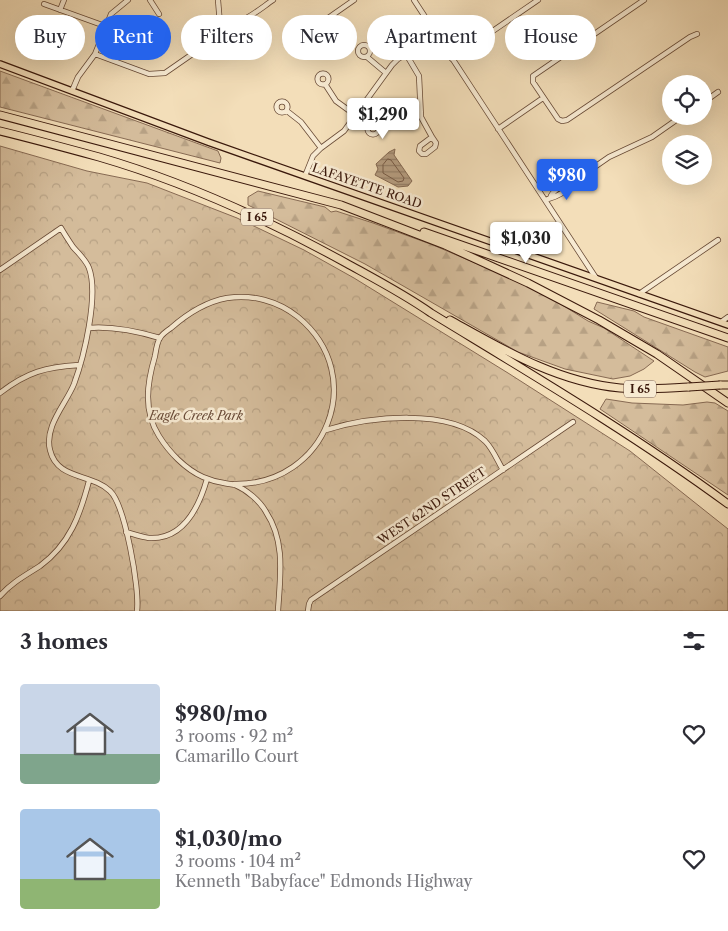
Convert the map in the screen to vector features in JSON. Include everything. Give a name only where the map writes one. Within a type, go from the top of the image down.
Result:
[{"type":"highway","points":[[0,115],[341,204],[728,338]]},
{"type":"highway","name":"I 65","points":[[0,131],[100,158],[204,194],[255,216],[304,240],[522,360],[558,374],[618,388],[642,389],[724,385]]},
{"type":"highway","points":[[341,204],[445,245],[558,297],[657,354],[728,402]]},
{"type":"highway","points":[[412,300],[617,428],[728,504]]},
{"type":"main road","name":"LAFAYETTE ROAD","points":[[0,64],[215,144],[728,325]]},
{"type":"street","points":[[60,10],[64,0]]},
{"type":"street","points":[[111,15],[128,0]]},
{"type":"street","points":[[150,0],[159,14]]},
{"type":"street","points":[[218,0],[219,15]]},
{"type":"street","points":[[251,15],[273,0]]},
{"type":"street","points":[[332,15],[354,0]]},
{"type":"street","points":[[414,0],[424,15]]},
{"type":"street","points":[[495,30],[538,0]]},
{"type":"street","points":[[644,0],[534,74],[532,81],[557,118],[562,121],[567,120],[697,34]]},
{"type":"street","points":[[44,4],[95,22]]},
{"type":"street","points":[[72,91],[78,77],[95,54]]},
{"type":"street","points":[[112,60],[148,73],[161,74],[168,72],[185,60]]},
{"type":"street","points":[[371,60],[386,73]]},
{"type":"street","points":[[305,176],[310,161],[321,148],[340,135],[397,60]]},
{"type":"street","points":[[410,60],[419,76],[421,118],[432,137]]},
{"type":"street","points":[[453,60],[547,199],[596,278]]},
{"type":"street","points":[[325,84],[336,101],[369,125]]},
{"type":"street","points":[[712,96],[718,92]]},
{"type":"street","points":[[498,129],[543,98]]},
{"type":"street","points":[[287,111],[301,122],[321,148]]},
{"type":"street","points":[[547,199],[554,198],[568,188],[570,184],[610,157],[652,137],[669,125]]},
{"type":"street","points":[[0,270],[61,228],[69,242],[86,263],[90,272],[92,297],[89,328],[72,389],[51,428],[49,445],[52,457],[69,474],[104,486],[113,494],[121,511],[137,586],[136,611]]},
{"type":"street","points":[[639,294],[718,240]]},
{"type":"street","points":[[250,297],[281,306],[293,313],[309,328],[321,341],[327,354],[333,379],[334,396],[326,430],[311,452],[290,469],[258,482],[234,484],[218,482],[194,472],[179,460],[162,440],[153,423],[148,403],[148,387],[160,338],[188,314],[205,304],[218,300],[250,297]]},
{"type":"street","points":[[720,322],[728,317]]},
{"type":"street","points":[[89,328],[106,326],[160,338]]},
{"type":"street","points":[[0,393],[16,381],[37,371],[79,365]]},
{"type":"street","points":[[326,430],[387,419],[410,418],[438,421],[460,427],[482,438],[490,447],[503,470]]},
{"type":"street","name":"WEST 62ND STREET","points":[[308,611],[311,600],[573,422]]},
{"type":"street","points":[[126,532],[142,537],[156,537],[167,535],[180,528],[189,519],[198,504],[207,479]]},
{"type":"street","points":[[0,596],[13,583],[48,560],[65,542],[79,516],[89,481]]},
{"type":"street","points":[[234,484],[261,505],[271,520],[275,531],[280,567],[278,611]]},
{"type":"green space","points":[[0,71],[218,151],[221,158],[220,163],[0,107]]},
{"type":"green space","name":"Eagle Creek Park","points":[[0,146],[87,171],[147,183],[237,218],[304,250],[354,278],[508,373],[630,451],[728,529],[728,611],[0,611]]},
{"type":"green space","points":[[258,191],[325,207],[331,212],[336,211],[373,223],[433,245],[513,279],[604,328],[654,361],[630,376],[613,379],[565,369],[518,352],[365,264],[248,205],[248,197]]},
{"type":"green space","points":[[597,302],[634,311],[644,317],[728,347],[728,371],[705,377],[695,372],[594,309]]},
{"type":"green space","points":[[606,399],[632,403],[683,405],[707,402],[715,403],[728,411],[728,495],[600,409]]},
{"type":"water","points":[[395,149],[394,155],[412,181],[408,186],[398,187],[375,175],[378,169],[376,164]]}]
